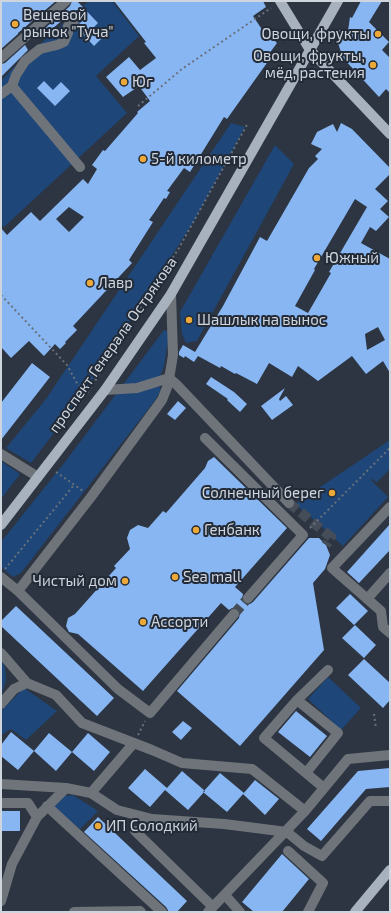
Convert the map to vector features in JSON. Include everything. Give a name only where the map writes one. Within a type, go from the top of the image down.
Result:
[{"type":"main road","points":[[280,1],[310,50],[390,134]]},
{"type":"main road","name":"проспект Генерала Острякова","points":[[1,525],[104,390],[171,294],[338,1]]},
{"type":"main road","points":[[355,912],[390,870]]},
{"type":"lane","points":[[1,58],[66,1]]},
{"type":"lane","points":[[1,94],[12,86],[16,75],[25,60],[40,49],[64,42],[68,33],[68,26],[79,16]]},
{"type":"lane","points":[[12,86],[80,167]]},
{"type":"lane","points":[[18,591],[91,497],[162,400],[168,385],[173,355],[171,294]]},
{"type":"lane","points":[[104,390],[137,388],[169,378]]},
{"type":"lane","points":[[169,378],[288,503]]},
{"type":"lane","points":[[205,438],[303,535],[248,598]]},
{"type":"lane","points":[[1,454],[38,477]]},
{"type":"lane","points":[[390,507],[332,568],[381,611],[383,627],[390,633]]},
{"type":"lane","points":[[367,599],[390,573]]},
{"type":"lane","points":[[3,574],[18,591],[118,689],[150,713],[234,614]]},
{"type":"lane","points":[[1,653],[27,683],[56,694],[82,723],[182,763],[252,769],[305,810]]},
{"type":"lane","points":[[324,788],[264,738],[297,700],[328,670]]},
{"type":"lane","points":[[1,704],[14,689],[27,683]]},
{"type":"lane","points":[[297,700],[338,733],[306,773]]},
{"type":"lane","points":[[91,793],[133,744]]},
{"type":"lane","points":[[135,831],[211,909],[305,810],[348,759],[390,755]]},
{"type":"lane","points":[[1,784],[66,788],[91,793],[117,810],[152,819],[224,824],[284,831],[304,846],[322,856],[370,801],[390,801]]},
{"type":"lane","points":[[1,901],[12,864],[37,817],[66,788]]},
{"type":"lane","points":[[1,803],[28,803],[37,817]]},
{"type":"lane","points":[[47,806],[162,912]]},
{"type":"lane","points":[[288,851],[323,883],[308,912]]},
{"type":"lane","points":[[225,895],[240,912]]},
{"type":"lane","points":[[74,912],[141,912]]},
{"type":"path","points":[[138,106],[182,68],[271,8]]},
{"type":"path","points":[[1,295],[67,365],[78,385],[88,392],[179,248],[248,123]]},
{"type":"path","points":[[312,526],[390,448]]},
{"type":"path","points":[[56,472],[84,492]]},
{"type":"path","points":[[3,574],[74,485]]},
{"type":"path","points":[[133,744],[150,713]]},
{"type":"path","points":[[374,714],[376,729]]},
{"type":"shaded area","points":[[89,1],[112,1],[139,36],[96,76],[127,113],[4,227],[1,224],[1,81],[12,69]]},
{"type":"shaded area","points":[[231,123],[245,127],[194,221],[82,396],[31,463],[6,448],[46,399]]},
{"type":"shaded area","points":[[275,145],[294,164],[197,341],[186,343],[182,334],[180,312]]},
{"type":"shaded area","points":[[164,330],[167,331],[169,335],[164,366],[157,384],[161,389],[156,399],[21,573],[13,577],[1,567],[1,542],[65,462]]},
{"type":"shaded area","points":[[390,440],[390,469],[377,482],[369,478],[388,497],[343,546],[295,504]]},
{"type":"shaded area","points":[[1,461],[20,474],[1,499]]},
{"type":"shaded area","points":[[1,658],[5,668],[6,680],[1,696]]},
{"type":"shaded area","points":[[328,677],[361,708],[341,730],[308,699]]},
{"type":"shaded area","points":[[24,688],[57,711],[26,740],[11,729],[1,735],[1,711]]},
{"type":"shaded area","points":[[73,795],[98,811],[80,829],[54,807],[63,796]]},
{"type":"building","name":"Вещевой рынок \"Туча\"","points":[[1,1],[56,1],[1,49]]},
{"type":"building","points":[[72,1],[77,1],[98,23],[92,29],[101,39],[94,46],[76,27],[85,18],[84,12],[81,10],[77,10],[67,18],[66,17],[45,35],[42,31],[70,6]]},
{"type":"building","name":"5-й километр","points":[[114,1],[263,1],[266,7],[253,16],[269,40],[272,38],[277,43],[266,58],[269,60],[227,119],[224,117],[190,172],[184,168],[167,191],[170,192],[149,220],[153,222],[129,260],[132,263],[73,326],[77,330],[60,349],[55,344],[44,356],[29,341],[11,358],[1,347],[1,228],[7,235],[31,212],[40,221],[83,179],[88,184],[97,169],[92,165],[103,150],[105,151],[138,113],[137,112],[150,101],[139,86],[123,97],[106,77],[129,57],[140,70],[156,58],[144,43],[146,42]],"holes":[[[69,207],[84,217],[69,232],[56,219]]]},
{"type":"building","points":[[361,1],[382,1],[369,22],[389,42],[382,50],[390,58],[390,93],[386,89],[379,97],[343,58],[338,43],[339,30],[348,31],[350,17],[352,18]]},
{"type":"building","points":[[25,45],[28,50],[1,77],[1,64],[5,63]]},
{"type":"building","points":[[44,81],[53,90],[61,82],[70,91],[55,106],[37,88]]},
{"type":"building","name":"Южный","points":[[341,123],[352,129],[390,168],[390,174],[375,189],[388,201],[380,209],[389,217],[376,231],[370,227],[361,243],[390,259],[390,373],[383,361],[366,374],[352,356],[318,381],[298,366],[292,377],[269,363],[257,384],[221,366],[220,368],[198,356],[194,362],[185,356],[184,358],[179,355],[183,345],[195,352],[223,306],[260,237],[267,241],[309,168],[318,159],[315,156],[322,149],[311,144],[317,132],[333,124],[337,132]],"holes":[[[355,199],[367,207],[329,272],[331,273],[308,313],[295,306],[315,270],[314,269]],[[378,327],[385,340],[367,350],[365,334]]]},
{"type":"building","points":[[32,363],[50,377],[1,440],[1,403]]},
{"type":"building","points":[[211,377],[234,392],[247,404],[240,412],[227,400],[228,399],[206,384]]},
{"type":"building","points":[[285,388],[279,399],[280,401],[286,396],[293,405],[272,420],[261,406]]},
{"type":"building","points":[[178,401],[186,408],[175,420],[167,414]]},
{"type":"building","name":"Sea mall","points":[[214,457],[287,528],[235,587],[243,594],[242,600],[244,603],[250,604],[253,602],[309,538],[319,538],[326,545],[330,555],[325,569],[313,583],[324,650],[240,746],[177,691],[239,618],[240,612],[238,609],[232,608],[229,610],[221,603],[143,691],[78,634],[69,632],[66,626],[68,618],[75,614],[116,568],[114,566],[130,549],[127,538],[130,530],[138,525],[148,528],[163,511],[166,513],[205,468],[208,461]]},
{"type":"building","points":[[390,524],[390,550],[359,583],[347,572]]},
{"type":"building","points":[[350,594],[368,611],[354,625],[336,608]]},
{"type":"building","points":[[16,606],[114,698],[97,716],[1,626],[1,621]]},
{"type":"building","points":[[355,625],[376,645],[364,658],[342,638]]},
{"type":"building","points":[[364,659],[390,683],[390,700],[383,708],[348,675]]},
{"type":"building","points":[[296,711],[327,736],[310,757],[278,732]]},
{"type":"building","points":[[183,721],[192,728],[181,740],[172,732]]},
{"type":"building","points":[[11,732],[34,751],[18,770],[1,756],[1,745]]},
{"type":"building","points":[[49,733],[72,752],[56,771],[34,751]]},
{"type":"building","points":[[88,733],[110,752],[94,771],[72,752]]},
{"type":"building","points":[[390,768],[390,787],[366,789],[321,841],[307,829],[358,771]]},
{"type":"building","points":[[145,769],[167,788],[182,771],[205,791],[188,810],[165,790],[150,807],[128,788]]},
{"type":"building","points":[[220,773],[244,793],[227,812],[203,792]]},
{"type":"building","points":[[255,780],[279,799],[265,815],[243,794]]},
{"type":"building","points":[[1,811],[20,811],[20,831],[1,831]]},
{"type":"building","points":[[98,817],[187,901],[177,912],[169,912],[166,907],[84,832]]},
{"type":"building","points":[[282,854],[309,879],[282,912],[254,912],[242,902]]},
{"type":"tunnel","points":[[289,503],[331,537],[326,545]]},
{"type":"tunnel","points":[[234,614],[248,598]]},
{"type":"place","name":"Вещевой рынок \"Туча\"","points":[[15,24]]},
{"type":"place","name":"Овощи, фрукты","points":[[378,34]]},
{"type":"place","name":"Овощи, фрукты, мёд, растения","points":[[373,65]]},
{"type":"place","name":"Юг","points":[[124,82]]},
{"type":"place","name":"5-й километр","points":[[143,159]]},
{"type":"place","name":"Южный","points":[[317,258]]},
{"type":"place","name":"Лавр","points":[[90,283]]},
{"type":"place","name":"Шашлык на вынос","points":[[189,320]]},
{"type":"place","name":"Солнечный берег","points":[[332,493]]},
{"type":"place","name":"Генбанк","points":[[196,530]]},
{"type":"place","name":"Sea mall","points":[[175,577]]},
{"type":"place","name":"Чистый дом","points":[[125,581]]},
{"type":"place","name":"Ассорти","points":[[143,622]]},
{"type":"place","name":"ИП Солодкий","points":[[98,826]]}]
